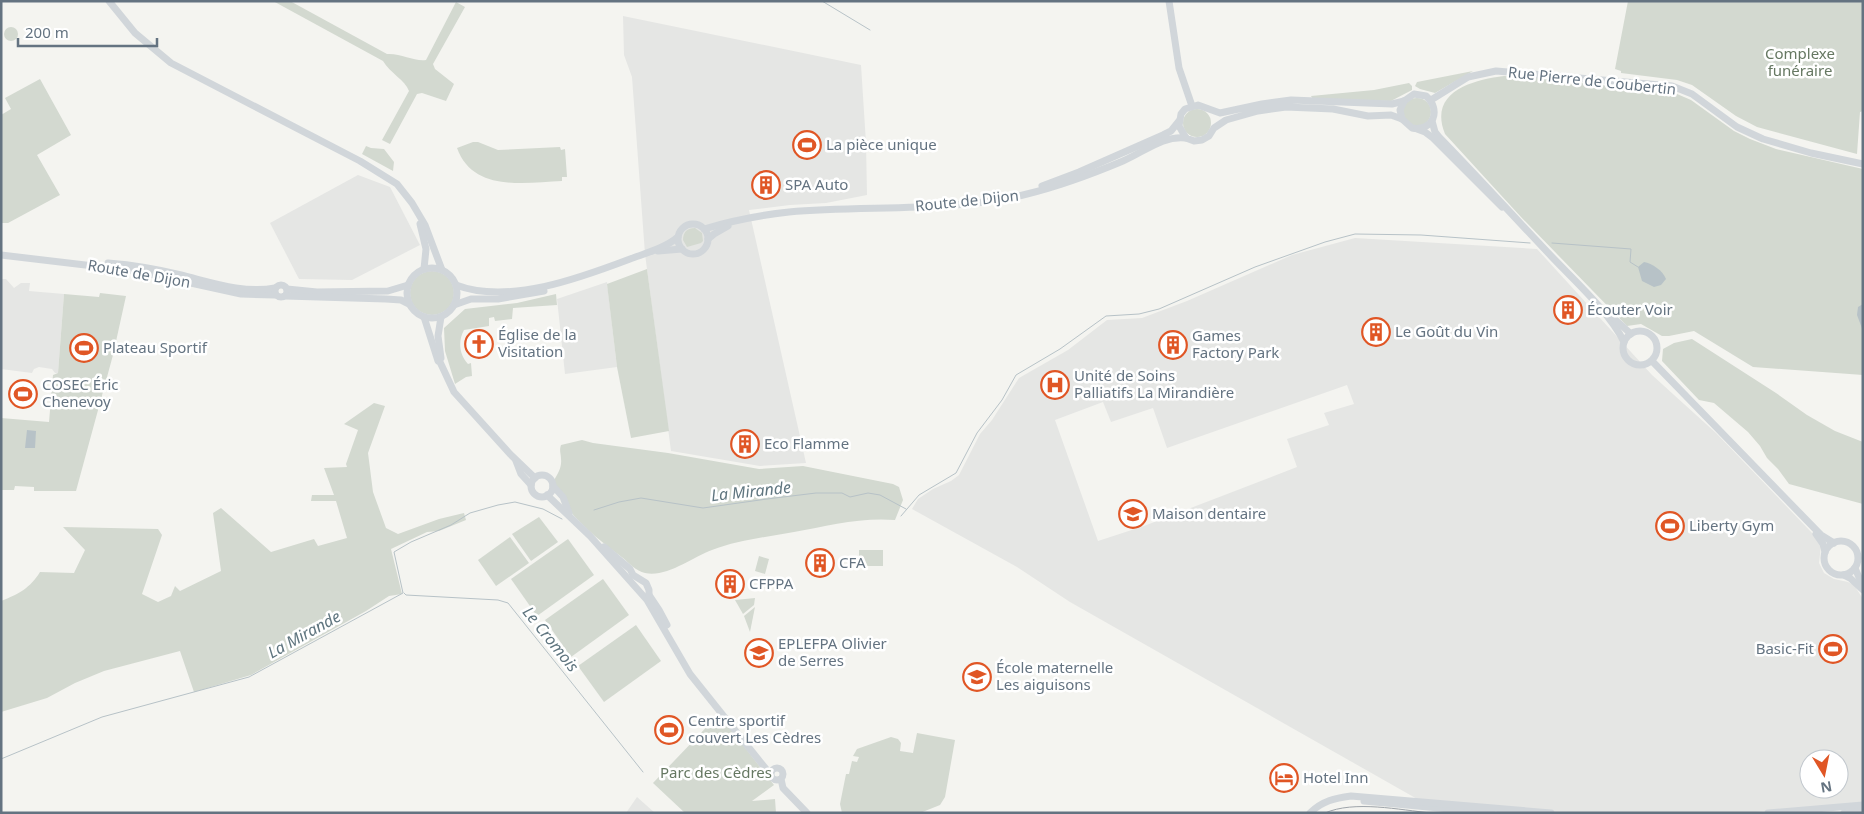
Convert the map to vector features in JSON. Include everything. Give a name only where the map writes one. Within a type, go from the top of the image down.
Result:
[{"type":"main road","points":[[109,1],[134,33],[171,62],[377,170],[397,184],[412,202],[425,225],[442,270]]},
{"type":"main road","points":[[1168,1],[1179,68],[1192,106]]},
{"type":"main road","name":"Rue Pierre de Coubertin","points":[[1431,100],[1468,77],[1496,71],[1672,86],[1692,94],[1737,127],[1763,139],[1811,153],[1863,164]]},
{"type":"main road","points":[[981,201],[1049,184],[1171,131],[1185,109],[1192,106],[1198,105],[1220,113],[1226,113],[1262,104],[1290,100],[1392,104],[1420,94],[1431,100],[1435,110],[1432,121],[1435,132],[1439,137],[1500,199],[1514,217],[1584,290],[1631,334]]},
{"type":"main road","points":[[1402,120],[1400,110],[1404,100]]},
{"type":"main road","points":[[1214,128],[1226,120],[1286,107],[1333,109],[1368,116],[1391,115],[1402,120],[1408,126],[1428,134],[1495,202],[1514,217]]},
{"type":"main road","points":[[1179,121],[1180,130],[1186,138],[1194,141],[1202,140],[1210,136],[1214,128],[1215,122],[1210,110]]},
{"type":"main road","points":[[1417,129],[1428,125],[1432,121]]},
{"type":"main road","name":"Route de Dijon","points":[[704,229],[760,216],[788,212],[941,205],[1004,199],[1055,187],[1126,160],[1174,137],[1186,138]]},
{"type":"main road","points":[[412,202],[426,249],[424,269]]},
{"type":"main road","name":"Route de Dijon","points":[[708,239],[737,222]]},
{"type":"main road","points":[[454,305],[470,299],[507,298],[542,292],[672,242],[678,237],[682,229],[689,224],[698,225],[704,229],[708,239],[705,247],[698,253],[690,254],[682,249],[678,242],[678,237]]},
{"type":"main road","points":[[650,252],[682,249]]},
{"type":"main road","name":"Route de Dijon","points":[[1,252],[156,269],[235,288],[275,292],[280,298],[286,293],[388,290],[408,286]]},
{"type":"main road","name":"Route de Dijon","points":[[1,256],[136,271],[242,294],[275,292],[281,285],[286,293]]},
{"type":"main road","points":[[424,269],[442,270],[450,276],[456,285],[457,295],[454,305],[442,317],[433,319],[424,317],[414,311],[409,304],[407,297],[408,286],[413,277],[424,269]]},
{"type":"main road","points":[[456,285],[474,290],[522,290],[552,285],[594,273]]},
{"type":"main road","points":[[1584,290],[1618,330],[1624,342],[1624,353],[1630,362],[1641,365],[1652,360],[1657,351],[1656,340],[1642,331],[1631,334],[1624,342]]},
{"type":"main road","name":"Route de Dijon","points":[[286,293],[401,300],[409,304]]},
{"type":"main road","points":[[424,317],[438,361],[454,392],[533,481],[535,494],[547,495],[553,486]]},
{"type":"main road","points":[[440,362],[438,336],[442,317]]},
{"type":"main road","points":[[1652,360],[1822,535],[1834,543]]},
{"type":"main road","points":[[1728,438],[1751,467],[1820,539],[1825,552],[1824,561],[1829,570],[1850,578],[1863,589]]},
{"type":"main road","points":[[533,481],[544,475],[550,479],[553,486],[563,497],[567,509],[577,523]]},
{"type":"main road","points":[[547,495],[590,536],[627,566],[633,575],[645,581],[648,586],[646,595],[662,615],[675,647],[699,688],[764,767],[772,771]]},
{"type":"main road","points":[[1825,552],[1834,543],[1844,541],[1854,546],[1858,555],[1856,568],[1863,589]]},
{"type":"main road","points":[[1844,575],[1856,568]]},
{"type":"main road","points":[[772,771],[778,768],[783,772],[779,780],[781,790],[800,813]]},
{"type":"main road","points":[[772,771],[772,779],[779,780]]},
{"type":"main road","points":[[779,780],[783,788],[807,813]]},
{"type":"main road","points":[[1311,813],[1315,808],[1332,799],[1351,796],[1551,813]]},
{"type":"main road","points":[[1311,813],[1339,801],[1353,800],[1492,813]]},
{"type":"main road","points":[[1768,813],[1863,806]]},
{"type":"main road","points":[[1844,813],[1863,811]]},
{"type":"shaded area","points":[[623,16],[861,65],[867,195],[826,203],[749,210],[806,463],[760,466],[671,451],[645,254],[632,77],[624,55]]},
{"type":"shaded area","points":[[358,175],[390,187],[420,245],[352,280],[299,279],[270,223]]},
{"type":"shaded area","points":[[1355,238],[1537,249],[1652,375],[1716,433],[1814,535],[1821,546],[1819,563],[1824,573],[1834,579],[1854,585],[1863,599],[1863,803],[1744,813],[1560,813],[1419,800],[1070,602],[1017,567],[912,509],[918,499],[959,475],[980,434],[992,420],[1019,378],[1068,350],[1107,320],[1142,318],[1187,301],[1292,255]],"holes":[[[1347,385],[1354,404],[1324,413],[1329,425],[1287,439],[1297,467],[1144,526],[1098,541],[1055,420],[1103,402],[1111,422],[1153,408],[1167,448]]]},
{"type":"shaded area","points":[[1644,262],[1660,270],[1666,279],[1661,285],[1654,287],[1642,281],[1638,267]]},
{"type":"shaded area","points":[[2,279],[6,279],[14,288],[21,283],[30,283],[29,291],[64,294],[58,373],[55,373],[52,369],[39,367],[34,369],[32,373],[1,369]]},
{"type":"shaded area","points":[[607,282],[617,367],[565,374],[557,299]]},
{"type":"shaded area","points":[[1863,304],[1863,331],[1857,315],[1858,307]]},
{"type":"shaded area","points":[[27,430],[36,431],[35,448],[25,448]]},
{"type":"shaded area","points":[[637,797],[655,813],[626,813]]},
{"type":"green space","points":[[273,1],[290,1],[387,54],[422,60],[426,60],[456,2],[465,7],[433,64],[435,69],[454,84],[446,101],[422,93],[417,94],[390,144],[382,140],[409,91],[404,83],[383,61]]},
{"type":"green space","name":"Complexe funéraire","points":[[1628,1],[1863,1],[1863,111],[1860,112],[1857,154],[1757,127],[1736,116],[1692,85],[1677,80],[1621,73],[1621,71],[1615,69]]},
{"type":"green space","points":[[11,27],[16,29],[18,34],[16,39],[11,41],[6,39],[4,34],[6,29]]},
{"type":"green space","points":[[1473,71],[1435,93],[1415,86],[1417,82]]},
{"type":"green space","points":[[1504,76],[1543,78],[1677,94],[1691,100],[1734,131],[1750,139],[1776,149],[1863,169],[1863,375],[1753,367],[1694,331],[1662,336],[1641,324],[1627,326],[1521,217],[1445,134],[1441,120],[1443,108],[1448,98],[1467,85]]},
{"type":"green space","points":[[40,79],[71,135],[37,155],[60,195],[8,223],[1,223],[1,115],[11,109],[5,98]]},
{"type":"green space","points":[[1409,83],[1412,86],[1412,90],[1391,101],[1313,99],[1311,96],[1374,90]]},
{"type":"green space","points":[[1417,98],[1427,102],[1431,112],[1427,122],[1417,126],[1407,122],[1403,112],[1407,102]]},
{"type":"green space","points":[[1197,109],[1207,113],[1211,123],[1207,133],[1197,137],[1187,133],[1183,123],[1187,113]]},
{"type":"green space","points":[[478,142],[498,150],[560,147],[561,150],[565,149],[567,177],[562,177],[562,181],[532,183],[501,182],[487,178],[475,172],[465,162],[457,148]]},
{"type":"green space","points":[[366,146],[384,149],[394,162],[393,171],[362,154]]},
{"type":"green space","points":[[695,228],[702,233],[703,241],[687,247],[683,240],[684,235],[686,231]]},
{"type":"green space","points":[[647,269],[669,431],[631,438],[617,367],[607,284]]},
{"type":"green space","points":[[436,271],[448,277],[453,284],[453,302],[448,309],[441,314],[428,315],[416,309],[411,302],[410,289],[416,277],[423,272]]},
{"type":"green space","points":[[100,293],[126,296],[113,355],[76,491],[34,491],[34,487],[15,486],[14,490],[1,490],[1,418],[49,422],[53,375],[58,373],[64,294],[99,297]]},
{"type":"green space","points":[[556,294],[557,305],[513,308],[512,319],[495,321],[494,317],[489,318],[489,326],[464,330],[460,347],[465,360],[468,364],[471,363],[472,376],[466,377],[455,384],[445,351],[444,328],[465,309],[517,303]]},
{"type":"green space","points":[[1692,339],[1807,415],[1835,431],[1863,442],[1863,504],[1789,484],[1748,432],[1714,403],[1699,400],[1662,361],[1663,349],[1674,343]]},
{"type":"green space","points":[[374,403],[385,406],[368,453],[373,492],[386,528],[398,534],[439,519],[464,513],[466,520],[439,531],[427,532],[391,549],[402,594],[389,596],[366,611],[251,675],[194,692],[180,651],[104,671],[75,683],[47,698],[1,712],[1,601],[23,590],[40,572],[74,573],[85,550],[63,527],[158,529],[162,535],[142,594],[158,602],[171,596],[175,586],[180,591],[221,571],[213,513],[221,508],[271,552],[314,539],[318,546],[347,538],[336,501],[311,501],[312,495],[334,495],[324,468],[347,467],[346,464],[358,430],[344,424]]},
{"type":"green space","points":[[582,440],[759,469],[803,466],[893,484],[899,487],[903,500],[895,520],[882,519],[844,523],[742,541],[712,550],[670,570],[653,574],[645,573],[633,567],[582,524],[557,491],[554,480],[561,465],[561,445]]},
{"type":"green space","points":[[539,517],[558,542],[531,561],[512,534]]},
{"type":"green space","points":[[510,537],[529,563],[496,586],[478,560]]},
{"type":"green space","points":[[568,539],[594,575],[537,616],[511,579]]},
{"type":"green space","points":[[859,550],[883,550],[883,566],[859,566]]},
{"type":"green space","points":[[759,556],[769,559],[765,574],[755,571]]},
{"type":"green space","points":[[603,579],[629,615],[571,657],[545,620]]},
{"type":"green space","points":[[755,598],[754,605],[743,614],[735,600]]},
{"type":"green space","points":[[755,607],[750,632],[744,616]]},
{"type":"green space","points":[[636,625],[661,661],[604,702],[578,666]]},
{"type":"green space","name":"Parc des Cèdres","points":[[719,714],[774,785],[752,801],[775,799],[776,813],[685,813],[653,783]]},
{"type":"green space","points":[[917,733],[955,740],[945,797],[940,805],[920,813],[842,813],[840,804],[846,774],[849,774],[852,761],[857,762],[859,757],[853,756],[857,749],[891,737],[898,739],[901,743],[900,751],[913,753]]},
{"type":"waterway","points":[[822,1],[870,30]]},
{"type":"waterway","points":[[901,516],[919,495],[956,473],[977,433],[1002,400],[1016,375],[1060,349],[1106,316],[1139,314],[1159,309],[1255,267],[1325,242],[1355,234],[1421,235],[1530,243]]},
{"type":"waterway","points":[[1552,243],[1631,249],[1630,262],[1638,267]]},
{"type":"waterway","name":"La Mirande","points":[[594,510],[619,502],[641,498],[703,508],[816,493],[842,493],[850,497],[868,493],[880,495],[906,509]]},
{"type":"waterway","name":"La Mirande","points":[[1,759],[102,717],[249,677],[403,593],[394,552],[411,542],[451,525],[470,513],[515,502],[543,509],[562,519]]},
{"type":"waterway","name":"Le Cromois","points":[[404,593],[406,595],[498,600],[508,603],[643,772]]},
{"type":"tram line","points":[[1325,813],[1337,809],[1363,806],[1431,813]]},
{"type":"place","name":"La pièce unique","points":[[807,145]]},
{"type":"place","name":"SPA Auto","points":[[766,185]]},
{"type":"place","name":"Écouter Voir","points":[[1568,310]]},
{"type":"place","name":"Le Goût du Vin","points":[[1376,332]]},
{"type":"place","name":"Église de la Visitation","points":[[479,344]]},
{"type":"place","name":"Games Factory Park","points":[[1173,345]]},
{"type":"place","name":"Plateau Sportif","points":[[84,348]]},
{"type":"place","name":"Unité de Soins Palliatifs La Mirandière","points":[[1055,385]]},
{"type":"place","name":"COSEC Éric Chenevoy","points":[[23,394]]},
{"type":"place","name":"Eco Flamme","points":[[745,444]]},
{"type":"place","name":"Maison dentaire","points":[[1133,514]]},
{"type":"place","name":"Liberty Gym","points":[[1670,526]]},
{"type":"place","name":"CFA","points":[[820,563]]},
{"type":"place","name":"CFPPA","points":[[730,584]]},
{"type":"place","name":"Basic-Fit","points":[[1833,649]]},
{"type":"place","name":"EPLEFPA Olivier de Serres","points":[[759,653]]},
{"type":"place","name":"École maternelle Les aiguisons","points":[[977,677]]},
{"type":"place","name":"Centre sportif couvert Les Cèdres","points":[[669,730]]},
{"type":"place","name":"Hotel Inn","points":[[1284,778]]}]
